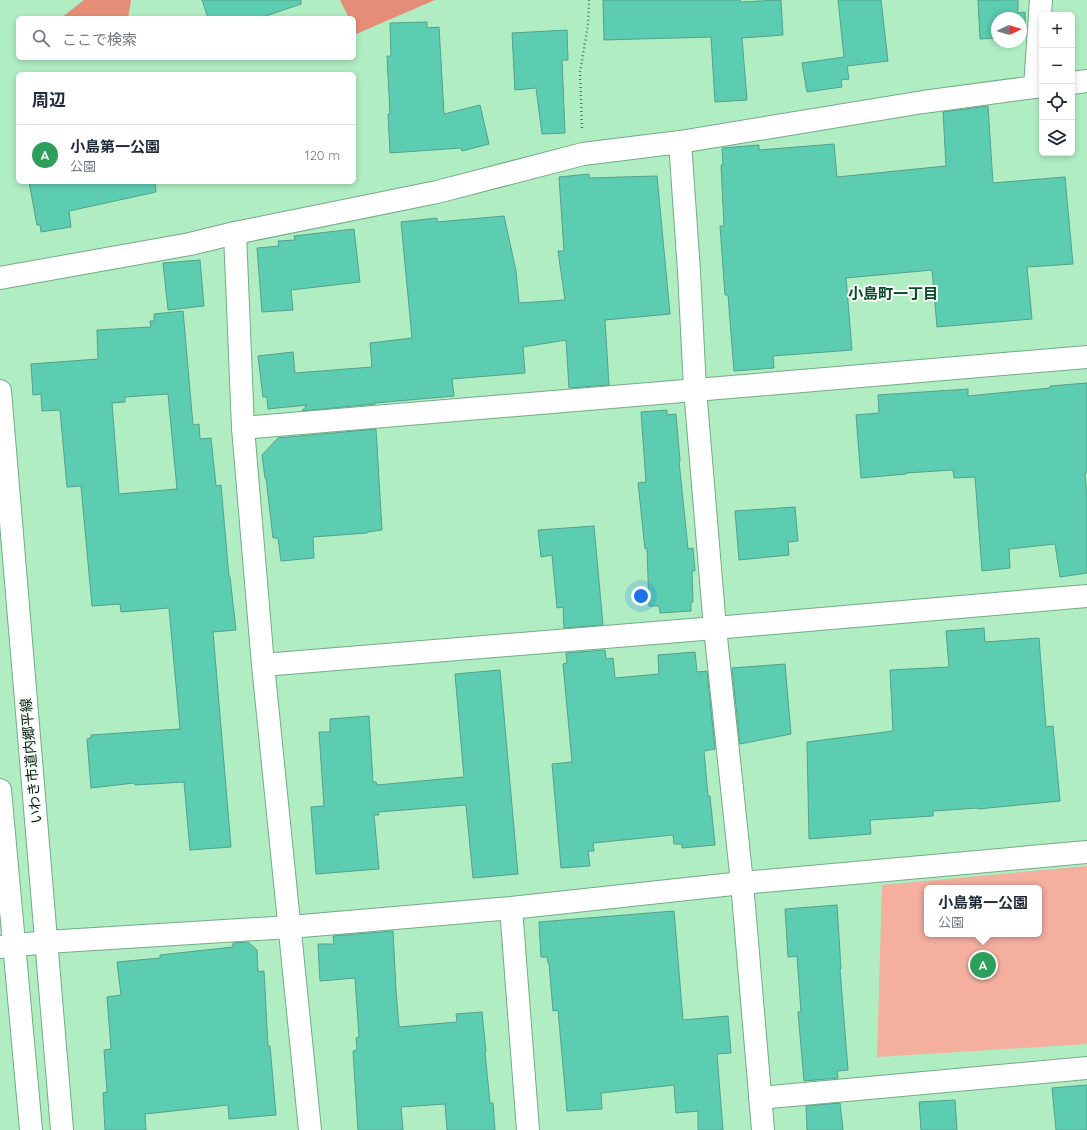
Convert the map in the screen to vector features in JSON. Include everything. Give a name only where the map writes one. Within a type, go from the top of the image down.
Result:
[{"type":"street","points":[[0,278],[190,244],[235,233],[437,192],[583,154],[680,142],[923,102],[1038,86],[1041,0]]},
{"type":"street","points":[[1075,83],[1087,81]]},
{"type":"street","points":[[680,142],[695,389],[715,628],[742,883],[762,1130]]},
{"type":"street","points":[[235,233],[242,428],[263,665],[310,1130]]},
{"type":"street","points":[[242,428],[1087,357]]},
{"type":"street","name":"いわき市道内郷平線","points":[[0,391],[62,1130]]},
{"type":"street","points":[[263,665],[1087,596]]},
{"type":"street","points":[[0,790],[7,946],[31,1130]]},
{"type":"street","points":[[7,946],[46,942],[290,927],[511,908],[742,883],[1087,852]]},
{"type":"street","points":[[511,908],[528,1130]]},
{"type":"street","points":[[760,1098],[1087,1068]]},
{"type":"path","points":[[583,154],[580,72],[588,24],[589,0]]},
{"type":"shaded area","points":[[84,0],[131,0],[128,16],[64,16]]},
{"type":"shaded area","points":[[340,0],[435,0],[356,34],[356,16],[348,16]]},
{"type":"shaded area","points":[[1087,866],[1087,1044],[877,1057],[882,885]]},
{"type":"building","points":[[202,0],[301,0],[301,4],[266,16],[207,16]]},
{"type":"building","points":[[603,0],[740,0],[740,2],[781,0],[783,35],[742,38],[747,100],[715,102],[711,37],[604,40]]},
{"type":"building","points":[[838,0],[881,0],[888,61],[847,66],[849,79],[841,80],[842,87],[807,92],[802,63],[844,57]]},
{"type":"building","points":[[978,0],[1018,0],[1018,12],[991,12],[991,38],[980,39]]},
{"type":"building","points":[[427,22],[427,28],[439,27],[444,114],[480,105],[489,144],[462,151],[461,148],[390,153],[388,114],[390,114],[387,56],[391,56],[390,23]]},
{"type":"building","points":[[567,30],[568,60],[562,60],[565,133],[542,134],[536,88],[515,90],[512,33]]},
{"type":"building","points":[[988,106],[993,183],[1065,177],[1073,264],[1027,267],[1032,319],[937,327],[932,270],[846,278],[852,350],[773,356],[774,368],[734,371],[728,295],[725,295],[720,226],[724,226],[721,165],[723,165],[722,148],[759,145],[759,150],[834,144],[837,177],[946,166],[943,112]]},
{"type":"building","points":[[589,174],[589,178],[657,176],[670,314],[605,320],[609,385],[569,388],[566,340],[523,347],[525,373],[452,379],[454,396],[302,411],[307,405],[268,409],[267,397],[263,397],[258,356],[293,352],[295,373],[372,367],[370,343],[412,338],[401,222],[437,218],[437,222],[504,216],[516,271],[519,303],[565,300],[558,251],[564,251],[559,177]]},
{"type":"building","points":[[29,184],[155,184],[156,192],[69,211],[71,227],[41,232],[40,225],[37,225]]},
{"type":"building","points":[[354,229],[360,282],[291,290],[293,310],[262,312],[257,248],[279,246],[278,241],[295,240],[294,236]]},
{"type":"building","points":[[200,260],[204,306],[168,310],[163,263]]},
{"type":"building","points":[[183,311],[193,425],[199,424],[200,439],[211,438],[216,486],[221,485],[229,577],[236,630],[213,632],[231,847],[190,850],[184,782],[135,785],[134,783],[91,788],[87,739],[91,738],[91,735],[180,729],[169,608],[121,612],[120,604],[92,606],[81,486],[67,487],[60,410],[42,411],[41,394],[33,395],[31,364],[98,359],[97,330],[151,327],[150,321],[154,321],[154,314]],"holes":[[[168,394],[177,489],[119,494],[112,403],[125,402],[125,397]]]},
{"type":"building","points":[[1087,383],[1087,473],[1085,473],[1087,497],[1087,573],[1060,577],[1055,544],[1009,549],[1010,568],[982,571],[975,477],[954,478],[953,470],[861,478],[856,415],[879,413],[878,395],[968,389],[968,396]]},
{"type":"building","points":[[667,410],[667,415],[676,414],[688,549],[693,548],[695,571],[692,571],[693,602],[691,602],[691,611],[660,613],[659,606],[649,606],[647,548],[645,549],[638,483],[646,482],[641,412]]},
{"type":"building","points":[[376,429],[382,530],[367,533],[313,537],[314,558],[281,561],[278,538],[273,538],[262,455],[278,438]]},
{"type":"building","points":[[795,507],[798,541],[788,542],[789,555],[739,560],[735,511]]},
{"type":"building","points":[[594,526],[603,625],[564,628],[563,607],[557,608],[552,555],[541,557],[538,530]]},
{"type":"building","points":[[984,628],[985,642],[1039,638],[1046,727],[1053,726],[1060,801],[978,809],[933,811],[933,816],[870,820],[871,834],[809,839],[807,742],[893,731],[890,670],[949,667],[946,631]]},
{"type":"building","points":[[605,650],[606,659],[613,658],[615,678],[659,674],[658,655],[695,652],[697,672],[707,671],[715,749],[704,751],[708,796],[710,796],[715,845],[682,848],[682,844],[674,844],[673,835],[593,843],[594,851],[588,851],[590,866],[561,868],[552,764],[572,762],[563,664],[567,663],[566,653]]},
{"type":"building","points":[[785,664],[791,734],[740,744],[732,668]]},
{"type":"building","points":[[500,670],[518,874],[473,878],[466,805],[378,812],[379,815],[374,815],[379,869],[316,874],[311,807],[324,806],[319,732],[330,732],[330,719],[369,716],[373,782],[376,782],[377,785],[464,777],[455,674]]},
{"type":"building","points":[[837,905],[840,969],[848,1070],[837,1071],[838,1078],[804,1081],[798,1012],[801,1012],[797,956],[788,957],[785,909]]},
{"type":"building","points":[[674,911],[683,1020],[728,1016],[731,1053],[717,1054],[723,1130],[698,1130],[698,1111],[676,1113],[674,1085],[601,1093],[602,1109],[567,1111],[558,1010],[553,1011],[549,963],[547,957],[541,957],[539,922]]},
{"type":"building","points":[[393,931],[399,1027],[457,1022],[456,1014],[482,1012],[490,1103],[493,1103],[495,1130],[447,1130],[445,1104],[401,1107],[403,1130],[358,1130],[353,1051],[357,1050],[356,1038],[359,1037],[355,978],[320,981],[318,944],[334,944],[333,936]]},
{"type":"building","points":[[248,942],[257,950],[258,972],[264,971],[268,1046],[270,1046],[276,1115],[229,1119],[228,1105],[145,1114],[146,1130],[105,1130],[103,1093],[107,1092],[104,1050],[111,1049],[107,997],[121,995],[117,962],[160,958],[160,955],[233,947],[233,943]]},
{"type":"building","points":[[1087,1085],[1087,1130],[1056,1130],[1052,1088]]},
{"type":"building","points":[[955,1100],[957,1130],[921,1130],[919,1102]]},
{"type":"building","points":[[840,1103],[843,1130],[807,1130],[806,1106]]},
{"type":"place","name":"小島第一公園","points":[[983,965]]},
{"type":"district","name":"小島町一丁目","points":[[893,293]]}]
